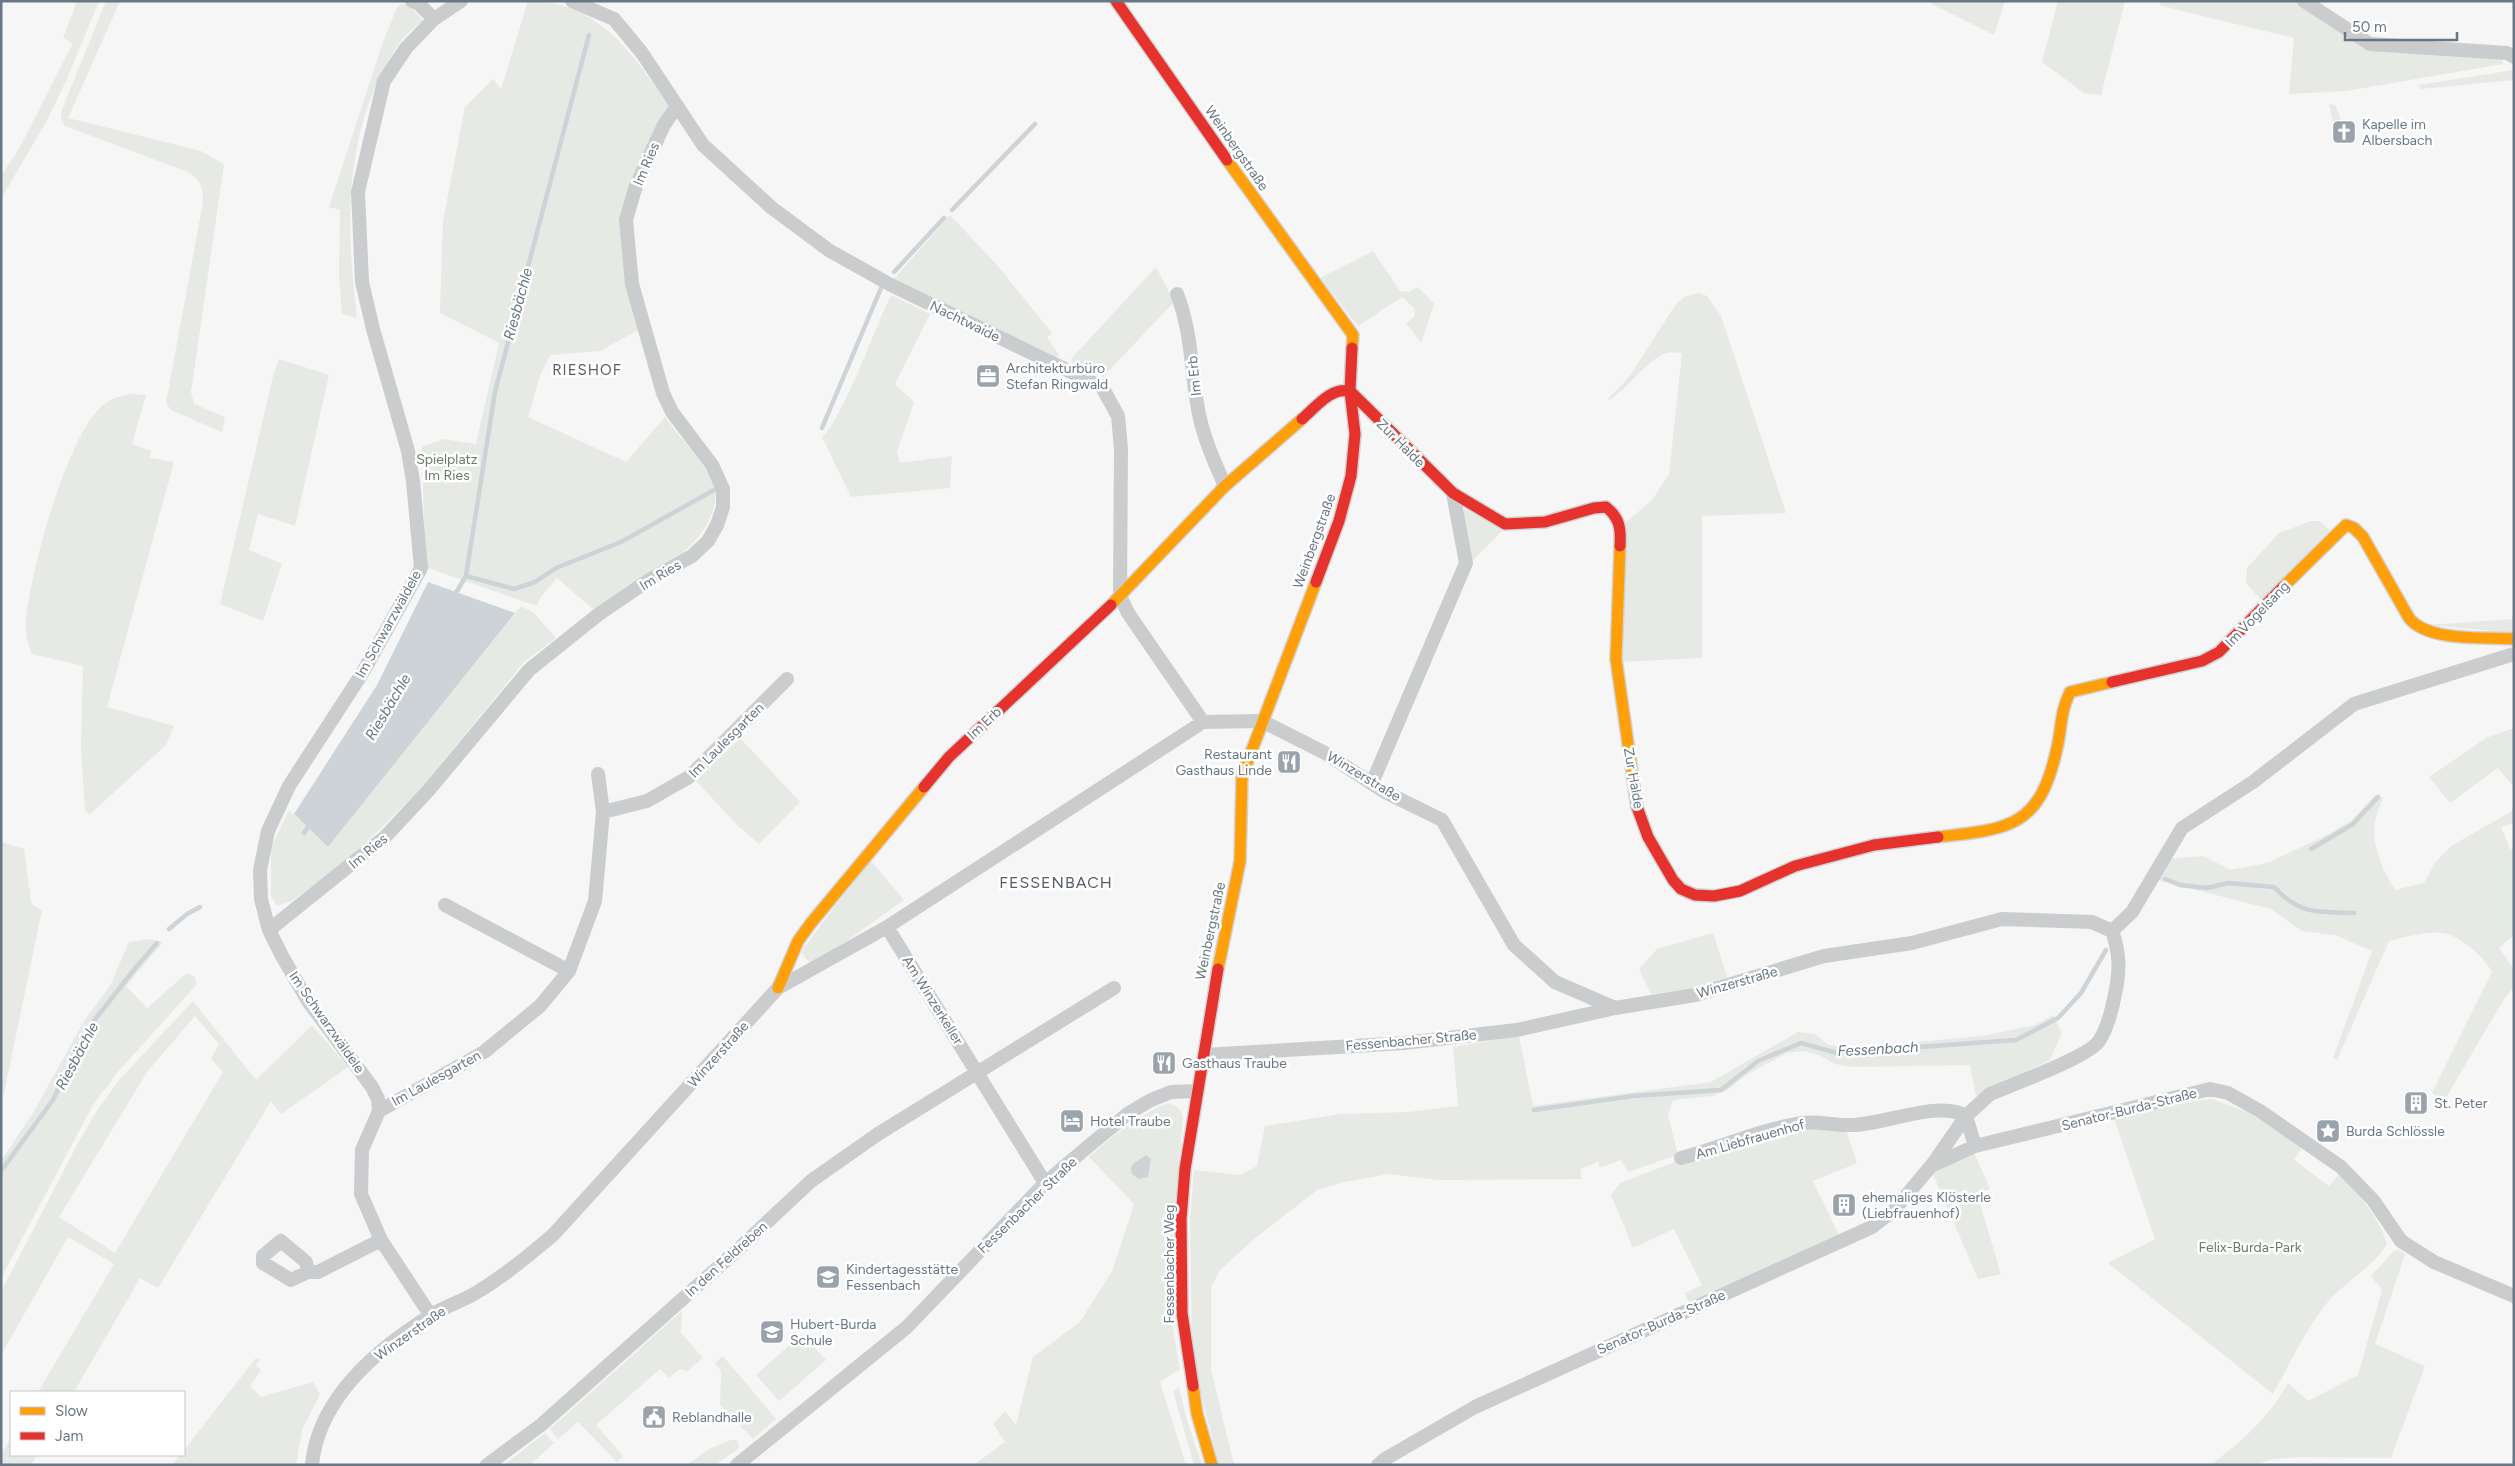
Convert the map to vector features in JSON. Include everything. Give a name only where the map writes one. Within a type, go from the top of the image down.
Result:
[{"type":"street","points":[[412,1],[418,3],[434,19]]},
{"type":"street","name":"Im Schwarzwäldele","points":[[379,1111],[378,1099],[372,1087],[308,1001],[269,930],[261,899],[260,870],[268,831],[289,786],[363,672],[421,568],[408,451],[373,329],[362,282],[358,192],[384,81],[406,48],[434,19],[461,1]]},
{"type":"street","points":[[572,1],[614,19],[642,53],[677,106]]},
{"type":"street","name":"Weinbergstraße","points":[[1116,1],[1285,242],[1353,335],[1350,391],[1355,434],[1351,476],[1339,521],[1242,776],[1240,861],[1214,987],[1197,1091]]},
{"type":"street","points":[[2304,1],[2370,44],[2507,53],[2514,57]]},
{"type":"street","name":"Nachtwaide","points":[[677,106],[703,145],[772,208],[830,251],[891,285],[1102,387],[1118,416],[1120,596]]},
{"type":"street","name":"Im Ries","points":[[269,930],[385,837],[428,791],[529,670],[598,614],[649,580],[692,556],[708,541],[717,525],[722,507],[723,489],[712,465],[672,412],[663,393],[632,284],[626,220],[649,157],[664,125],[677,106]]},
{"type":"street","name":"Im Erb","points":[[1177,294],[1186,317],[1197,405],[1208,446],[1225,486]]},
{"type":"street","name":"Im Erb","points":[[778,988],[798,942],[810,923],[942,764],[970,735],[1120,596],[1225,486],[1329,395],[1341,389],[1350,391]]},
{"type":"street","name":"Zur Halde","points":[[1350,391],[1392,435],[1453,493],[1505,524],[1545,522],[1594,508],[1606,507],[1614,513],[1621,527],[1616,659],[1637,807],[1648,837],[1681,889],[1695,895],[1714,896],[1740,891],[1796,866],[1874,845],[1990,831]]},
{"type":"street","points":[[1372,783],[1466,563],[1453,493]]},
{"type":"street","name":"Im Vogelsang","points":[[1990,831],[2023,818],[2040,798],[2057,748],[2062,709],[2070,692],[2202,661],[2219,652],[2234,639],[2322,546],[2346,525],[2354,526],[2368,543],[2410,620],[2423,630],[2435,634],[2514,639]]},
{"type":"street","points":[[1120,596],[1128,613],[1203,722]]},
{"type":"street","points":[[1975,1146],[1966,1116],[1990,1094],[2080,1055],[2099,1043],[2112,1013],[2119,974],[2118,947],[2112,931],[2132,912],[2182,828],[2253,782],[2354,704],[2514,654]]},
{"type":"street","name":"Im Laulesgarten","points":[[603,812],[648,801],[689,777],[787,679]]},
{"type":"street","name":"Winzerstraße","points":[[312,1465],[314,1445],[334,1400],[378,1353],[430,1316],[474,1294],[515,1267],[553,1235],[778,988],[887,926],[1203,722],[1262,721],[1325,752],[1372,783],[1442,820],[1514,945],[1555,982],[1615,1008],[1695,995],[1824,956],[1912,943],[2002,919],[2092,922],[2112,931]]},
{"type":"street","name":"Im Laulesgarten","points":[[430,1316],[381,1240],[361,1194],[362,1150],[379,1111],[484,1052],[540,1006],[569,971],[595,900],[603,812],[598,774]]},
{"type":"street","points":[[445,905],[569,971]]},
{"type":"street","name":"Am Winzerkeller","points":[[887,926],[1045,1183]]},
{"type":"street","points":[[978,1073],[1114,988]]},
{"type":"street","name":"Fessenbacher Straße","points":[[1204,1055],[1432,1041],[1517,1030],[1615,1008]]},
{"type":"street","name":"In den Feldreben","points":[[487,1465],[541,1424],[811,1181],[878,1134],[978,1073]]},
{"type":"street","name":"Senator-Burda-Straße","points":[[1931,1166],[1975,1146],[2210,1089],[2228,1093],[2260,1111],[2340,1167],[2373,1200],[2401,1241],[2434,1262],[2514,1296]]},
{"type":"street","name":"Fessenbacher Straße","points":[[737,1465],[907,1327],[1045,1183],[1129,1113],[1151,1100],[1171,1092],[1197,1091]]},
{"type":"street","name":"Fessenbacher Weg","points":[[1197,1091],[1186,1169],[1182,1219],[1182,1313],[1197,1414],[1212,1465]]},
{"type":"street","name":"Am Liebfrauenhof","points":[[1681,1158],[1800,1123],[1822,1122],[1848,1126],[1934,1112],[1957,1111],[1966,1116]]},
{"type":"street","name":"Senator-Burda-Straße","points":[[1378,1465],[1384,1459],[1474,1407],[1872,1227],[1894,1210],[1931,1166],[1966,1116]]},
{"type":"street","points":[[308,1272],[318,1272],[381,1240]]},
{"type":"green space","points":[[77,1],[99,1],[67,79],[46,122],[1,199],[1,176],[20,147],[73,43],[63,38]]},
{"type":"green space","points":[[106,1],[120,1],[68,118],[201,151],[224,164],[191,392],[194,404],[225,417],[222,432],[171,410],[166,403],[203,202],[200,184],[188,172],[65,126],[61,118],[61,112]]},
{"type":"green space","name":"Spielplatz Im Ries","points":[[528,1],[553,3],[575,10],[595,21],[612,34],[628,51],[670,107],[629,196],[638,330],[600,351],[550,355],[540,376],[528,417],[626,462],[665,417],[708,473],[716,490],[715,501],[709,520],[698,537],[684,552],[648,578],[593,609],[557,578],[540,598],[537,606],[425,567],[422,447],[443,439],[476,444],[499,343],[440,313],[443,221],[465,107],[493,79],[501,89]]},
{"type":"green space","points":[[1926,1],[2005,1],[1994,35]]},
{"type":"green space","points":[[2058,1],[2125,1],[2101,95],[2084,93],[2042,62]]},
{"type":"green space","points":[[2162,1],[2295,1],[2369,47],[2501,58],[2503,64],[2346,91],[2289,94],[2294,38],[2177,10],[2160,5]]},
{"type":"green space","points":[[400,4],[409,5],[423,21],[405,37],[391,56],[370,100],[361,130],[351,192],[350,224],[357,318],[342,314],[339,276],[340,210],[329,207],[383,42]]},
{"type":"green space","points":[[2514,70],[2514,80],[2420,89],[2419,85]]},
{"type":"green space","points":[[2329,104],[2335,105],[2340,116],[2340,135],[2347,137],[2349,142],[2338,143]]},
{"type":"green space","points":[[950,215],[997,265],[1052,333],[1047,337],[1059,355],[1055,358],[894,279]]},
{"type":"green space","points":[[1373,251],[1400,291],[1409,292],[1418,287],[1434,304],[1421,343],[1406,323],[1415,316],[1414,308],[1402,297],[1358,326],[1320,278]]},
{"type":"green space","points":[[1156,267],[1174,302],[1103,377],[1074,366],[1071,359]]},
{"type":"green space","points":[[1699,293],[1707,296],[1721,316],[1786,513],[1702,516],[1702,658],[1619,662],[1626,522],[1652,500],[1669,474],[1682,353],[1669,353],[1660,356],[1645,367],[1616,395],[1608,399],[1629,377],[1676,304],[1684,297]]},
{"type":"green space","points":[[891,295],[930,314],[895,384],[914,402],[897,452],[900,463],[952,456],[950,488],[851,497],[822,437],[839,413]]},
{"type":"green space","points":[[279,359],[329,375],[295,526],[258,514],[249,550],[282,564],[263,621],[220,604],[273,376]]},
{"type":"green space","points":[[130,394],[146,395],[132,444],[151,451],[150,458],[174,462],[107,707],[174,726],[166,745],[90,814],[85,812],[81,748],[83,666],[32,654],[27,638],[26,620],[42,542],[61,480],[73,452],[85,429],[100,407],[112,399]]},
{"type":"green space","points":[[1464,509],[1504,529],[1470,563],[1462,513]]},
{"type":"green space","points":[[2311,521],[2320,521],[2330,530],[2264,603],[2246,583],[2247,568],[2279,533]]},
{"type":"green space","points":[[521,606],[534,613],[556,638],[524,662],[419,791],[348,860],[292,901],[277,906],[271,896],[271,848],[289,810],[328,847]]},
{"type":"green space","points":[[2514,619],[2514,633],[2427,625]]},
{"type":"green space","points":[[2514,728],[2514,787],[2498,768],[2450,803],[2429,777],[2486,738]]},
{"type":"green space","points":[[740,738],[800,802],[759,844],[738,826],[696,781]]},
{"type":"green space","points":[[2375,795],[2383,798],[2375,822],[2374,834],[2378,856],[2395,890],[2424,883],[2435,863],[2451,846],[2514,810],[2514,823],[2501,827],[2510,849],[2514,849],[2514,935],[2499,948],[2514,969],[2514,987],[2504,999],[2444,1101],[2432,1093],[2492,972],[2484,960],[2473,950],[2455,937],[2435,932],[2389,941],[2337,1060],[2333,1058],[2372,951],[2335,935],[2302,931],[2271,909],[2157,880],[2169,859],[2203,856],[2231,870],[2267,863],[2325,836],[2352,820]]},
{"type":"green space","points":[[1,842],[24,849],[31,902],[42,910],[3,1098]]},
{"type":"green space","points":[[870,860],[904,900],[821,959],[814,962],[808,961],[801,952]]},
{"type":"green space","points":[[1713,933],[1728,980],[1702,988],[1651,994],[1639,969],[1657,949]]},
{"type":"green space","points":[[151,939],[162,943],[126,986],[147,1008],[187,973],[195,977],[196,985],[117,1073],[93,1105],[1,1278],[1,1161],[33,1113],[84,1021],[110,986],[129,942]]},
{"type":"green space","points":[[193,1001],[256,1080],[312,1025],[348,1067],[281,1114],[271,1101],[158,1288],[140,1278],[75,1391],[39,1391],[114,1264],[68,1237],[1,1355],[1,1292],[78,1143],[98,1109],[120,1079]],"holes":[[[195,1016],[219,1044],[211,1059],[223,1072],[115,1253],[59,1217],[147,1072]]]},
{"type":"green space","points":[[2053,1015],[2062,1033],[2050,1060],[1976,1096],[1970,1065],[1853,1067],[1835,1064],[1819,1055],[1804,1051],[1787,1053],[1746,1075],[1727,1090],[1712,1096],[1673,1100],[1668,1115],[1678,1155],[1628,1172],[1621,1160],[1600,1168],[1598,1162],[1580,1169],[1582,1179],[1438,1180],[1389,1174],[1344,1182],[1317,1190],[1253,1240],[1220,1270],[1211,1287],[1211,1369],[1234,1465],[1219,1465],[1192,1357],[1190,1219],[1194,1170],[1240,1175],[1257,1166],[1265,1126],[1341,1114],[1408,1112],[1458,1106],[1453,1047],[1519,1036],[1533,1106],[1711,1082],[1798,1032],[1815,1034],[1827,1044],[1839,1047],[1885,1045],[1982,1036],[2035,1025]]},
{"type":"green space","name":"Felix-Burda-Park","points":[[2212,1099],[2247,1112],[2303,1146],[2294,1160],[2329,1186],[2339,1174],[2374,1215],[2387,1244],[2366,1268],[2327,1303],[2305,1336],[2273,1394],[2108,1263],[2155,1239],[2114,1118],[2183,1103]]},
{"type":"green space","points":[[1169,1103],[1179,1108],[1183,1119],[1173,1225],[1171,1317],[1180,1369],[1160,1382],[1186,1465],[974,1465],[1005,1442],[993,1424],[1005,1411],[1016,1425],[1033,1357],[1080,1322],[1112,1271],[1134,1204],[1089,1157],[1117,1133],[1136,1120]]},
{"type":"green space","points":[[1791,1129],[1846,1130],[1857,1163],[1813,1181],[1840,1237],[1689,1303],[1685,1293],[1702,1285],[1674,1229],[1633,1248],[1611,1195],[1620,1183],[1680,1160],[1682,1164]]},
{"type":"green space","points":[[1974,1153],[1990,1189],[1977,1194],[2001,1274],[1978,1279],[1933,1174],[1948,1162]]},
{"type":"green space","points":[[2399,1250],[2405,1254],[2375,1344],[2425,1366],[2391,1458],[2300,1457],[2274,1459],[2253,1465],[2210,1465],[2254,1428],[2272,1407],[2288,1383],[2308,1401],[2358,1375],[2382,1290],[2371,1276],[2394,1251]]},
{"type":"green space","points":[[682,1311],[681,1333],[703,1358],[687,1371],[680,1369],[669,1378],[660,1369],[596,1425],[623,1456],[617,1462],[578,1422],[558,1439],[550,1429]]},
{"type":"green space","points":[[802,1334],[826,1360],[779,1401],[756,1375]]},
{"type":"green space","points":[[723,1356],[776,1419],[753,1439],[720,1405],[721,1371],[715,1363]]},
{"type":"green space","points":[[256,1358],[260,1360],[256,1365],[261,1370],[250,1386],[261,1397],[313,1382],[320,1394],[302,1430],[296,1465],[172,1465],[179,1456],[185,1456],[185,1449]]},
{"type":"green space","points":[[1179,1387],[1186,1417],[1202,1465],[1194,1465],[1174,1395],[1174,1391]]},
{"type":"green space","points":[[545,1433],[554,1443],[530,1465],[504,1465]]},
{"type":"green space","points":[[10,1440],[10,1456],[36,1456],[31,1465],[1,1465],[1,1455]]},
{"type":"green space","points":[[731,1440],[737,1440],[738,1449],[715,1465],[687,1465],[709,1449]]},
{"type":"water","points":[[428,582],[515,613],[328,847],[294,814],[377,685]]},
{"type":"water","points":[[1146,1155],[1151,1159],[1148,1177],[1139,1179],[1132,1174],[1131,1168],[1134,1163]]},
{"type":"waterway","name":"Riesbächle","points":[[454,596],[466,576],[495,392],[589,35]]},
{"type":"waterway","points":[[952,210],[1035,124]]},
{"type":"waterway","points":[[894,272],[944,218]]},
{"type":"waterway","name":"Riesbächle","points":[[822,428],[881,288]]},
{"type":"waterway","name":"Riesbächle","points":[[466,576],[514,589],[535,582],[556,568],[621,542],[714,490]]},
{"type":"waterway","points":[[2311,849],[2353,824],[2378,797]]},
{"type":"waterway","name":"Riesbächle","points":[[304,833],[311,822]]},
{"type":"waterway","name":"Fessenbach","points":[[2165,879],[2180,885],[2207,888],[2228,883],[2274,887],[2293,903],[2310,910],[2354,913]]},
{"type":"waterway","name":"Riesbächle","points":[[169,929],[187,914],[200,907]]},
{"type":"waterway","name":"Riesbächle","points":[[1,1171],[53,1100],[74,1054],[93,1022],[157,943]]},
{"type":"waterway","name":"Fessenbach","points":[[1534,1110],[1633,1096],[1721,1090],[1758,1061],[1801,1043],[1837,1053],[2016,1040],[2058,1018],[2081,993],[2106,950]]},
{"type":"traffic: slow","points":[[1227,160],[1353,335],[1352,348]]},
{"type":"traffic: slow","points":[[1111,605],[1225,486],[1302,419]]},
{"type":"traffic: slow","points":[[2283,587],[2346,525],[2354,528],[2363,537],[2409,618],[2418,626],[2443,635],[2514,639]]},
{"type":"traffic: slow","points":[[1620,546],[1616,659],[1633,779]]},
{"type":"traffic: slow","points":[[1218,969],[1240,861],[1242,776],[1316,582]]},
{"type":"traffic: slow","points":[[1938,837],[1985,831],[2003,826],[2018,819],[2031,809],[2041,794],[2050,774],[2063,713],[2070,692],[2112,682]]},
{"type":"traffic: slow","points":[[778,988],[798,941],[811,923],[924,787]]},
{"type":"traffic: slow","points":[[1193,1386],[1197,1414],[1212,1465]]},
{"type":"traffic: jam","points":[[1116,1],[1227,160]]},
{"type":"traffic: jam","points":[[1316,582],[1339,521],[1351,476],[1355,434],[1350,391],[1352,348]]},
{"type":"traffic: jam","points":[[1302,419],[1330,395],[1336,392],[1350,391],[1453,493],[1505,524],[1545,522],[1594,508],[1606,507],[1611,511],[1619,524],[1620,546]]},
{"type":"traffic: jam","points":[[2112,682],[2202,661],[2219,652],[2283,587]]},
{"type":"traffic: jam","points":[[924,787],[949,757],[1111,605]]},
{"type":"traffic: jam","points":[[1633,779],[1637,807],[1648,837],[1673,880],[1681,889],[1695,895],[1714,896],[1740,891],[1795,866],[1874,845],[1938,837]]},
{"type":"traffic: jam","points":[[1193,1386],[1182,1313],[1181,1219],[1185,1169],[1218,969]]},
{"type":"place","name":"Kapelle im Albersbach","points":[[2344,132]]},
{"type":"place","name":"Architekturbüro Stefan Ringwald","points":[[988,376]]},
{"type":"place","name":"Restaurant Gasthaus Linde","points":[[1289,762]]},
{"type":"place","name":"Gasthaus Traube","points":[[1164,1063]]},
{"type":"place","name":"St. Peter","points":[[2416,1103]]},
{"type":"place","name":"Hotel Traube","points":[[1072,1121]]},
{"type":"place","name":"Burda Schlössle","points":[[2328,1131]]},
{"type":"place","name":"ehemaliges Klösterle (Liebfrauenhof)","points":[[1844,1205]]},
{"type":"place","name":"Kindertagesstätte Fessenbach","points":[[828,1277]]},
{"type":"place","name":"Hubert-Burda Schule","points":[[772,1332]]},
{"type":"place","name":"Reblandhalle","points":[[654,1417]]},
{"type":"district","name":"RIESHOF","points":[[587,370]]},
{"type":"district","name":"FESSENBACH","points":[[1056,882]]}]
